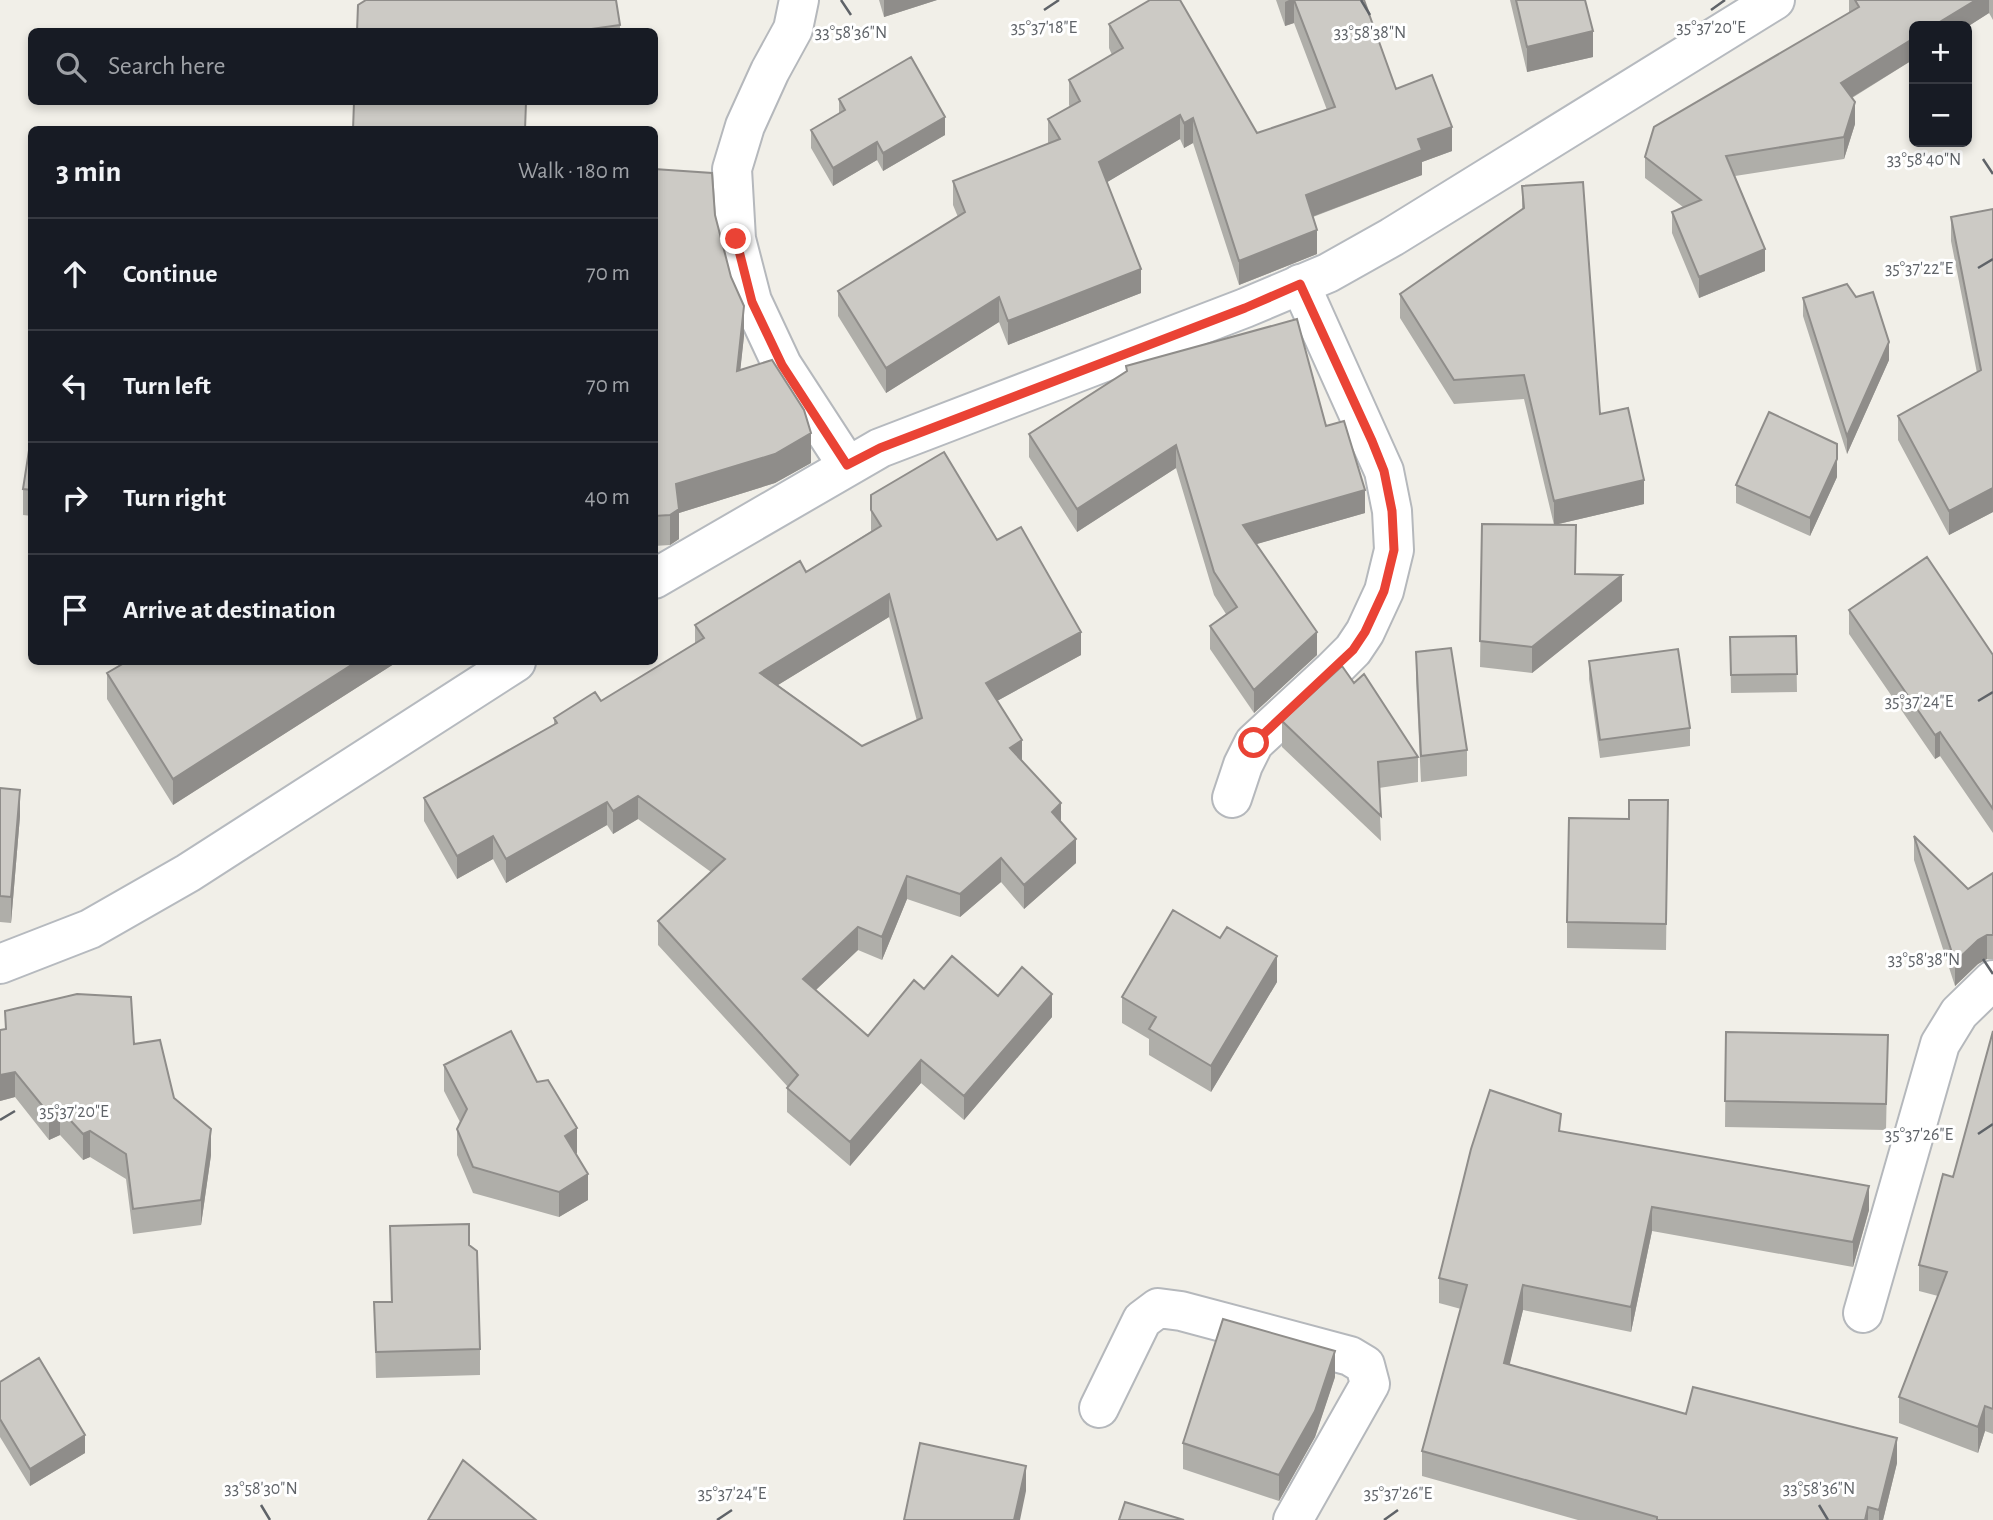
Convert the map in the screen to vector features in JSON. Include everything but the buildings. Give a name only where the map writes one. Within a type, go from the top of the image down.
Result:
[{"type":"street","points":[[799,0],[793,29],[745,126],[732,169],[736,239],[752,302],[782,365],[847,465]]},
{"type":"street","points":[[658,577],[880,448],[1245,308],[1328,273],[1392,237],[1775,0]]},
{"type":"street","points":[[1232,798],[1254,743],[1353,650],[1365,632],[1384,591],[1394,550],[1392,511],[1384,471],[1300,284]]},
{"type":"street","points":[[0,964],[90,929],[188,873],[511,665]]},
{"type":"street","points":[[1863,1313],[1940,1044],[1959,1013],[1993,980]]},
{"type":"street","points":[[1098,1408],[1142,1320],[1158,1308],[1181,1311],[1350,1356],[1366,1365],[1370,1384],[1293,1520]]},
{"type":"route","points":[[736,239],[752,302],[782,365],[847,465],[880,448],[1245,308],[1300,284],[1384,471],[1392,511],[1394,550],[1384,591],[1365,632],[1353,650],[1254,743]]}]
